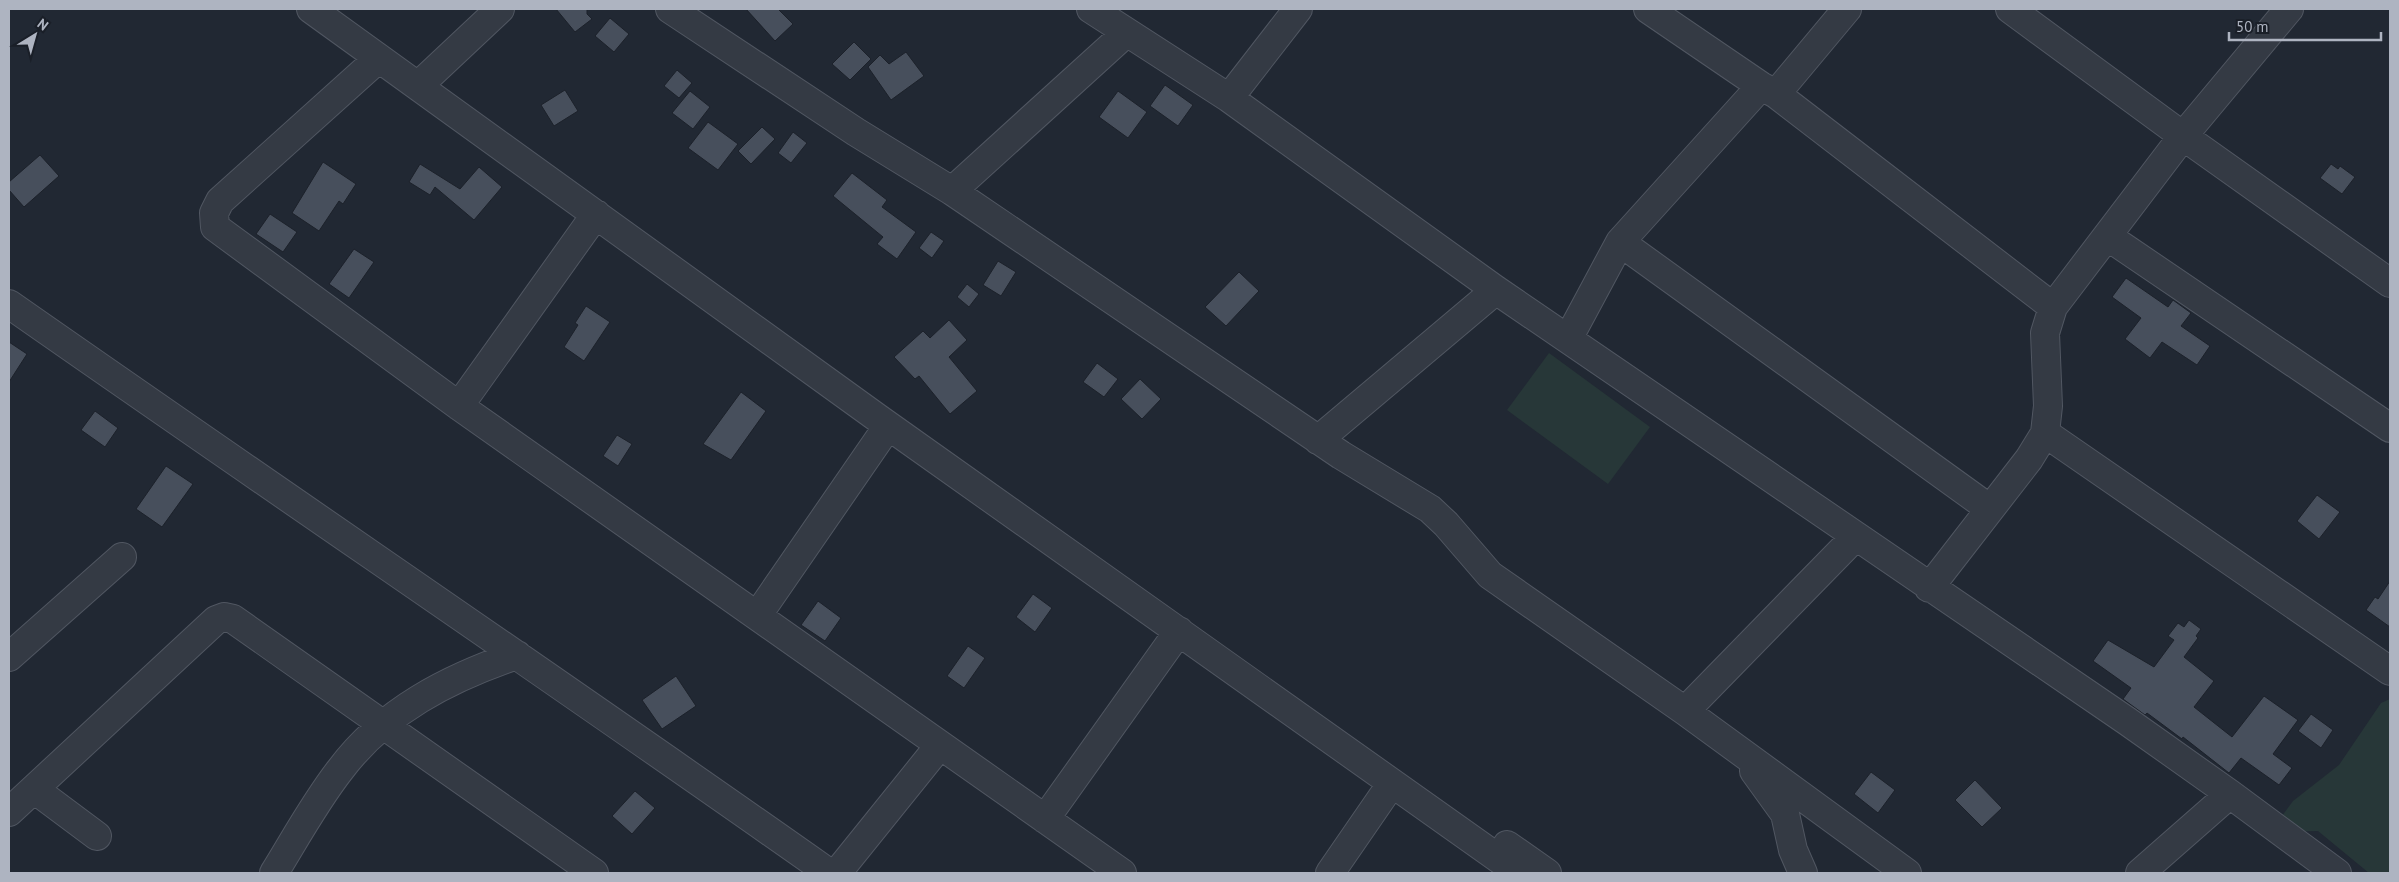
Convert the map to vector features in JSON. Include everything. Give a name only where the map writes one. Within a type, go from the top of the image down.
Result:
[{"type":"street","points":[[311,9],[888,426],[1519,873]]},
{"type":"street","points":[[418,86],[500,9]]},
{"type":"street","points":[[670,9],[856,132],[952,191],[1318,440],[1389,486],[1414,498],[1430,509],[1446,524],[1490,575],[1685,711],[1907,873]]},
{"type":"street","points":[[1091,9],[1229,98],[1496,290],[2230,794],[2337,873]]},
{"type":"street","points":[[1229,98],[1298,9]]},
{"type":"street","points":[[1648,9],[1769,90],[2053,307]]},
{"type":"street","points":[[1568,339],[1620,242],[1847,9]]},
{"type":"street","points":[[2010,9],[2183,136],[2390,283]]},
{"type":"street","points":[[1929,588],[2029,459],[2045,433],[2048,406],[2045,333],[2053,307],[2183,136],[2289,9]]},
{"type":"street","points":[[952,191],[1126,33]]},
{"type":"street","points":[[379,58],[220,201],[214,213],[216,227],[459,406],[1122,873]]},
{"type":"street","points":[[459,406],[596,214]]},
{"type":"street","points":[[2107,236],[2390,428]]},
{"type":"street","points":[[1620,242],[1990,509]]},
{"type":"street","points":[[1318,440],[1496,290]]},
{"type":"street","points":[[9,304],[256,477],[517,654],[829,873]]},
{"type":"street","points":[[856,402],[868,402],[887,407],[1547,873]]},
{"type":"street","points":[[757,616],[888,426]]},
{"type":"street","points":[[2045,433],[2390,671]]},
{"type":"street","points":[[1685,711],[1856,536]]},
{"type":"street","points":[[9,657],[122,558]]},
{"type":"street","points":[[9,812],[216,620],[224,617],[233,619],[579,869]]},
{"type":"street","points":[[1045,819],[1179,632]]},
{"type":"street","points":[[274,873],[340,769],[383,726],[431,691],[473,670],[517,654]]},
{"type":"street","points":[[836,873],[940,745]]},
{"type":"street","points":[[1736,748],[1785,814],[1792,850],[1803,873]]},
{"type":"street","points":[[1330,873],[1392,783]]},
{"type":"street","points":[[34,788],[97,836]]},
{"type":"street","points":[[2140,873],[2230,794]]},
{"type":"shaded area","points":[[1549,353],[1650,427],[1608,484],[1507,410]]},
{"type":"shaded area","points":[[2390,699],[2390,873],[2369,873],[2318,831],[2275,832],[2274,827],[2293,801],[2339,765],[2381,703]]},
{"type":"building","points":[[556,9],[587,9],[587,14],[592,19],[575,32]]},
{"type":"building","points":[[746,9],[778,9],[793,24],[775,41]]},
{"type":"building","points":[[610,18],[629,34],[614,52],[595,36]]},
{"type":"building","points":[[854,42],[871,59],[850,80],[832,64]]},
{"type":"building","points":[[906,52],[924,76],[891,100],[868,67],[880,55],[889,64]]},
{"type":"building","points":[[677,70],[692,83],[679,98],[664,86]]},
{"type":"building","points":[[1165,85],[1193,105],[1178,126],[1150,106]]},
{"type":"building","points":[[565,90],[578,111],[554,126],[541,105]]},
{"type":"building","points":[[690,91],[710,107],[693,129],[672,113]]},
{"type":"building","points":[[1118,91],[1147,112],[1128,138],[1099,117]]},
{"type":"building","points":[[708,122],[738,144],[718,170],[688,148]]},
{"type":"building","points":[[762,127],[775,139],[751,164],[738,151]]},
{"type":"building","points":[[793,132],[807,143],[791,163],[778,153]]},
{"type":"building","points":[[40,155],[59,176],[24,207],[9,190],[9,182]]},
{"type":"building","points":[[323,162],[356,184],[343,204],[339,201],[319,231],[292,213]]},
{"type":"building","points":[[420,164],[460,189],[479,167],[502,187],[474,220],[435,187],[430,195],[409,182]]},
{"type":"building","points":[[2331,164],[2338,169],[2340,166],[2355,177],[2342,194],[2320,178]]},
{"type":"building","points":[[852,173],[887,200],[882,207],[916,232],[897,259],[877,244],[883,237],[833,196]]},
{"type":"building","points":[[270,214],[297,232],[283,252],[256,234]]},
{"type":"building","points":[[931,232],[944,241],[932,258],[919,248]]},
{"type":"building","points":[[354,249],[374,262],[349,298],[329,284]]},
{"type":"building","points":[[998,261],[1016,272],[1001,296],[983,285]]},
{"type":"building","points":[[1239,272],[1259,291],[1226,326],[1205,307]]},
{"type":"building","points":[[2126,278],[2168,307],[2173,300],[2191,313],[2181,326],[2210,346],[2197,365],[2162,342],[2150,358],[2125,339],[2141,318],[2112,297]]},
{"type":"building","points":[[967,284],[979,294],[969,307],[957,297]]},
{"type":"building","points":[[586,306],[610,322],[584,361],[564,347],[578,325],[575,323]]},
{"type":"building","points":[[949,320],[967,340],[949,357],[977,391],[950,414],[919,376],[915,379],[894,357],[923,331],[930,338]]},
{"type":"building","points":[[9,342],[27,354],[9,382]]},
{"type":"building","points":[[1097,363],[1118,379],[1104,397],[1083,382]]},
{"type":"building","points":[[1140,379],[1161,399],[1142,419],[1121,399]]},
{"type":"building","points":[[741,392],[766,411],[731,460],[703,444]]},
{"type":"building","points":[[95,411],[118,428],[105,447],[81,430]]},
{"type":"building","points":[[617,435],[632,444],[618,466],[603,456]]},
{"type":"building","points":[[166,466],[193,484],[162,527],[136,509]]},
{"type":"building","points":[[2317,495],[2340,512],[2319,539],[2297,521]]},
{"type":"building","points":[[2390,581],[2390,627],[2366,610],[2375,597],[2378,599]]},
{"type":"building","points":[[1033,594],[1052,608],[1035,632],[1016,617]]},
{"type":"building","points":[[818,601],[841,618],[825,641],[801,625]]},
{"type":"building","points":[[2189,620],[2201,629],[2196,636],[2198,638],[2184,657],[2214,681],[2194,707],[2232,737],[2264,696],[2298,720],[2273,754],[2292,768],[2279,785],[2241,758],[2229,773],[2183,737],[2182,739],[2147,713],[2145,715],[2123,699],[2131,688],[2093,661],[2108,640],[2154,667],[2174,640],[2168,636],[2178,623],[2184,627]]},
{"type":"building","points":[[968,646],[985,658],[964,688],[947,676]]},
{"type":"building","points":[[676,676],[696,706],[662,729],[642,700]]},
{"type":"building","points":[[2311,714],[2333,730],[2321,748],[2298,731]]},
{"type":"building","points":[[1871,772],[1895,790],[1878,813],[1854,794]]},
{"type":"building","points":[[1975,780],[2002,808],[1982,827],[1955,800]]},
{"type":"building","points":[[635,791],[655,808],[632,834],[612,816]]}]
